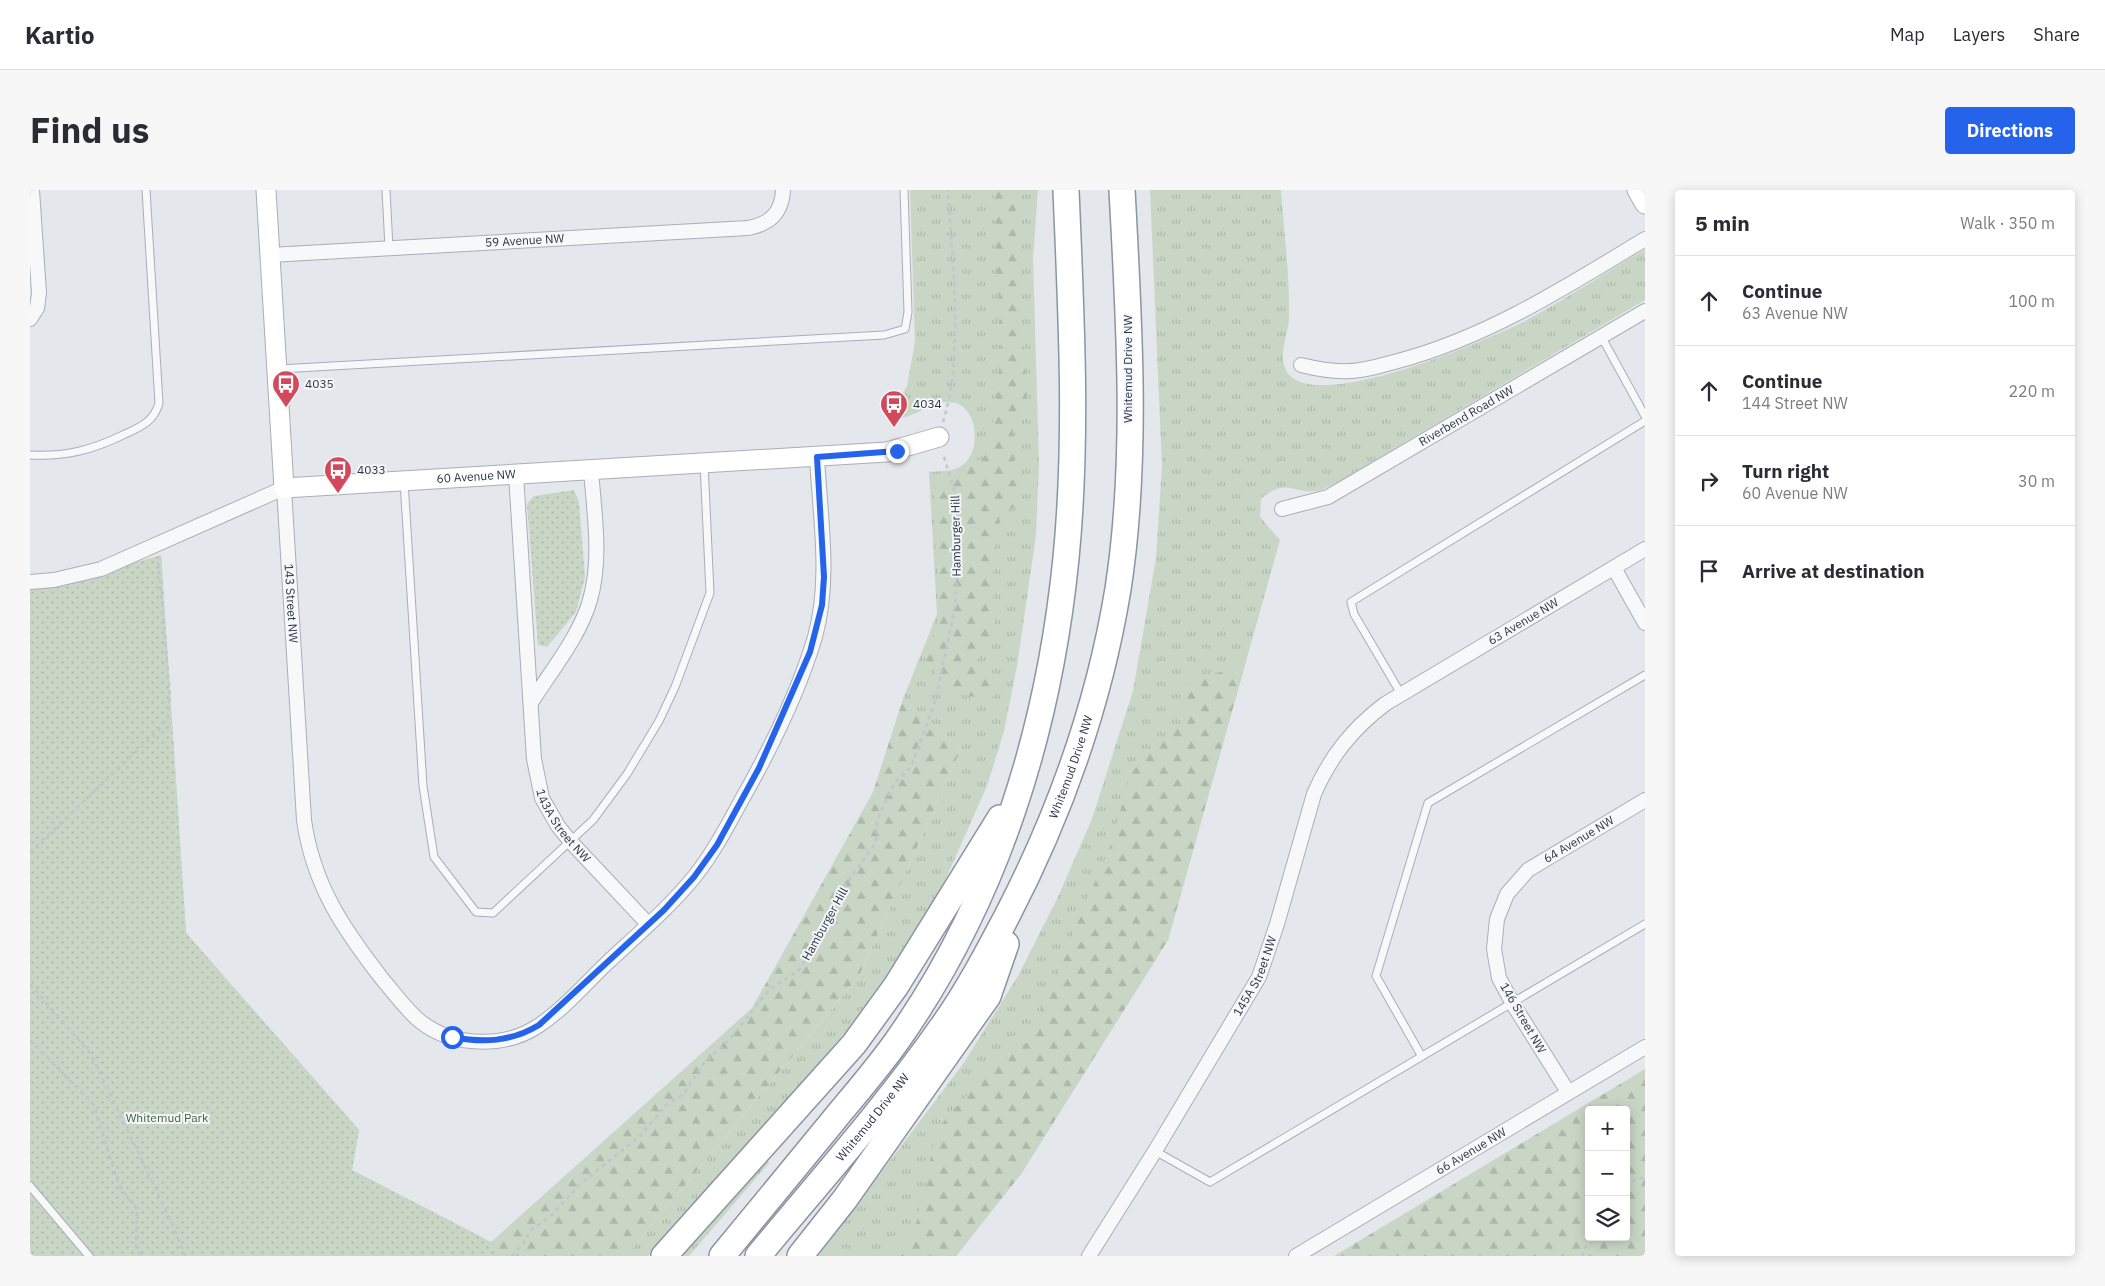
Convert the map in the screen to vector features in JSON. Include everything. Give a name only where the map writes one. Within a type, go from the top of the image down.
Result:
[{"type":"highway","points":[[722,1256],[898,1039],[944,966],[967,921],[997,857],[1023,785],[1046,691],[1066,556],[1072,403],[1066,190]]},
{"type":"highway","name":"Whitemud Drive NW","points":[[758,1256],[880,1110],[943,1027],[981,965],[1033,866],[1070,777],[1103,666],[1118,588],[1126,505],[1130,366],[1122,190]]},
{"type":"highway","points":[[664,1256],[854,1044],[896,986],[970,864],[1023,785]]},
{"type":"highway","points":[[800,1256],[845,1199],[988,996],[1033,866]]},
{"type":"street","points":[[30,320],[37,308],[39,294],[32,190]]},
{"type":"street","name":"143 Street NW","points":[[266,190],[306,836],[316,870],[336,915],[393,992],[421,1022],[436,1031],[472,1041],[509,1038],[525,1033],[550,1017],[648,924]]},
{"type":"street","name":"59 Avenue NW","points":[[270,255],[748,228],[767,222],[775,216],[780,207],[783,190]]},
{"type":"street","points":[[1637,190],[1645,204]]},
{"type":"street","points":[[1301,365],[1326,370],[1351,371],[1412,357],[1443,347],[1526,310],[1645,239]]},
{"type":"street","name":"Riverbend Road NW","points":[[1282,509],[1328,497],[1645,311]]},
{"type":"street","name":"60 Avenue NW","points":[[30,582],[54,580],[93,572],[284,488],[897,451],[939,437]]},
{"type":"street","points":[[648,924],[683,889],[717,845],[770,746],[810,652],[819,621],[824,592],[817,457]]},
{"type":"street","points":[[531,704],[579,626],[590,601],[596,558],[591,470]]},
{"type":"street","name":"143A Street NW","points":[[516,474],[534,760],[540,792],[547,810],[570,841],[648,924]]},
{"type":"street","name":"63 Avenue NW","points":[[1401,694],[1645,549]]},
{"type":"street","points":[[1614,568],[1645,623]]},
{"type":"street","name":"145A Street NW","points":[[1089,1256],[1156,1151],[1260,977],[1277,924],[1307,813],[1322,775],[1340,747],[1356,728],[1385,704],[1401,694]]},
{"type":"street","name":"64 Avenue NW","points":[[1516,882],[1528,870],[1645,800]]},
{"type":"street","name":"146 Street NW","points":[[1516,882],[1501,907],[1494,941],[1500,978],[1513,1004],[1568,1092]]},
{"type":"street","name":"66 Avenue NW","points":[[1296,1256],[1645,1047]]},
{"type":"lane","points":[[30,455],[62,455],[99,446],[145,425],[157,410],[159,403],[146,190]]},
{"type":"lane","points":[[386,190],[389,248]]},
{"type":"lane","points":[[277,369],[884,335],[905,329],[908,312],[904,190]]},
{"type":"lane","points":[[1601,336],[1645,416]]},
{"type":"lane","points":[[1401,694],[1354,614],[1351,602],[1645,421]]},
{"type":"lane","points":[[404,481],[423,786],[434,857],[476,912],[493,912],[594,820],[612,797],[659,721],[675,687],[708,599],[710,585],[704,463]]},
{"type":"lane","points":[[1422,1055],[1376,976],[1428,803],[1645,675]]},
{"type":"lane","points":[[1156,1151],[1210,1182],[1645,924]]},
{"type":"lane","points":[[30,1186],[89,1256]]},
{"type":"path","points":[[939,437],[950,402],[954,344],[948,190]]},
{"type":"path","name":"Hamburger Hill","points":[[512,1256],[523,1244],[532,1229],[552,1215],[580,1184],[639,1137],[666,1105],[684,1094],[703,1064],[729,1040],[769,990],[798,971],[811,952],[837,897],[876,842],[877,820],[895,782],[911,767],[936,699],[955,606],[958,548],[957,499],[939,437]]},
{"type":"path","points":[[30,852],[128,760],[168,717],[170,696],[159,562],[148,549]]},
{"type":"path","points":[[30,984],[91,1054],[186,1256]]},
{"type":"path","points":[[30,1040],[94,1105],[118,1183],[136,1210],[136,1247],[141,1256]]},
{"type":"path","points":[[1628,1196],[1629,1185],[1637,1178],[1645,1178]]},
{"type":"path","points":[[1583,1256],[1583,1249],[1593,1241]]},
{"type":"green space","points":[[910,190],[1038,190],[1033,259],[1039,464],[1036,535],[1017,666],[1004,731],[987,786],[943,885],[889,971],[847,1030],[773,1118],[648,1256],[626,1256],[859,976],[961,749],[903,699],[937,614],[929,472],[958,468],[970,456],[975,439],[972,421],[968,413],[963,407],[955,403],[937,403],[908,416],[888,421],[907,386],[915,342]]},
{"type":"green space","points":[[993,190],[1016,190],[1017,271],[1027,405],[1008,421],[1013,429],[1014,470],[1021,501],[999,519],[992,583],[996,629],[988,647],[975,662],[995,677],[996,695],[986,700],[947,690],[925,659],[939,616],[933,477],[959,473],[985,456],[996,408],[1001,341]]},
{"type":"green space","points":[[1150,190],[1281,190],[1289,303],[1289,319],[1283,350],[1283,362],[1285,368],[1300,382],[1326,385],[1360,381],[1399,371],[1476,343],[1525,321],[1645,249],[1645,300],[1336,483],[1321,490],[1312,491],[1285,487],[1278,488],[1261,499],[1260,517],[1280,540],[1168,940],[1021,1174],[956,1256],[818,1256],[963,1064],[1018,976],[1058,897],[1092,819],[1133,691],[1156,558],[1162,466]]},
{"type":"green space","points":[[574,490],[579,502],[585,577],[576,612],[547,647],[538,645],[527,504],[534,496]]},
{"type":"green space","name":"Whitemud Park","points":[[161,555],[186,933],[359,1130],[352,1170],[491,1242],[752,1008],[873,792],[903,699],[961,749],[859,976],[626,1256],[99,1256],[30,587],[45,588],[76,579],[83,678]]},
{"type":"green space","name":"Whitemud Park","points":[[161,555],[186,933],[359,1130],[352,1170],[491,1242],[497,1256],[30,1256],[30,587],[45,588]]},
{"type":"green space","points":[[1244,668],[1168,940],[1021,1174],[956,1256],[895,1256],[917,1221],[937,1129],[982,1078],[1030,1040],[1056,972],[1110,847],[1131,773],[1157,744],[1183,721],[1188,678]]},
{"type":"green space","points":[[1645,1069],[1645,1256],[1334,1256]]},
{"type":"green space","points":[[767,1159],[769,1163],[689,1256],[678,1256]]},
{"type":"place","name":"4035","points":[[286,408]]},
{"type":"place","name":"4034","points":[[894,428]]},
{"type":"place","name":"4033","points":[[338,494]]},
{"type":"route","points":[[452,1037],[472,1041],[491,1041],[525,1033],[539,1025],[550,1017],[664,910],[694,877],[717,845],[759,768],[780,724],[814,639],[824,592],[817,457],[897,451]]}]
